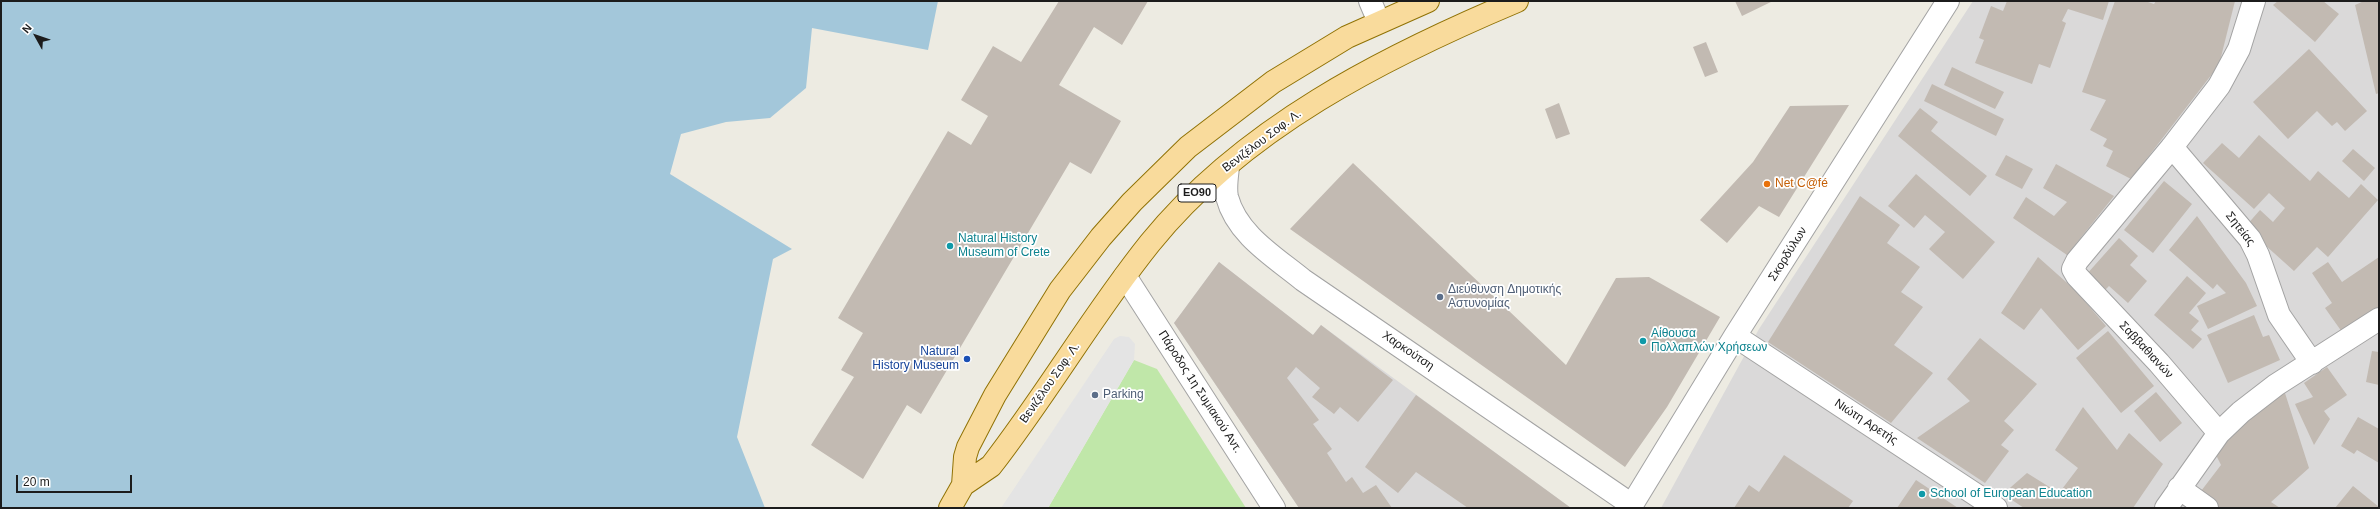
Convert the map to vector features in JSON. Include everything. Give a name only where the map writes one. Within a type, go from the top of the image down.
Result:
[{"type":"main road","points":[[950,508],[963,485],[964,457],[975,432],[995,395],[1060,290],[1101,237],[1132,202],[1188,147],[1234,110],[1314,56],[1347,36],[1428,1]]},
{"type":"main road","name":"Βενιζέλου Σοφ. Λ.","points":[[963,485],[981,475],[998,457],[1125,276],[1151,242],[1192,198],[1228,167],[1298,113],[1381,63],[1430,38],[1517,1]]},
{"type":"street","points":[[1370,1],[1379,22]]},
{"type":"street","name":"Σκορδύλων","points":[[1631,506],[1735,336],[1948,1]]},
{"type":"street","points":[[2172,147],[2204,107],[2232,66],[2245,34],[2254,1]]},
{"type":"street","name":"Σαββαθιανών","points":[[2172,147],[2076,261],[2073,269],[2077,276],[2159,362],[2219,433]]},
{"type":"street","name":"Σητείας","points":[[2172,147],[2250,238],[2258,254],[2280,315],[2312,363]]},
{"type":"street","name":"Χαρκούτση","points":[[1228,167],[1227,196],[1235,218],[1247,233],[1274,256],[1303,280],[1631,506]]},
{"type":"street","name":"Πάροδος 1η Συμιακού Αντ.","points":[[1125,276],[1274,508]]},
{"type":"street","points":[[2166,508],[2219,433],[2254,401],[2379,320]]},
{"type":"street","name":"Νιώτη Αρετής","points":[[1735,336],[1996,508]]},
{"type":"street","points":[[2179,488],[2207,508]]},
{"type":"shaded area","points":[[1973,1],[2379,1],[2379,508],[1661,508],[1759,329]]},
{"type":"shaded area","points":[[1219,262],[1313,335],[1321,325],[1571,508],[1299,508],[1174,323]]},
{"type":"shaded area","name":"Parking","points":[[1120,336],[1129,337],[1135,344],[1134,360],[1048,508],[1001,508],[1114,339]]},
{"type":"green space","points":[[1134,360],[1157,369],[1246,508],[1048,508]]},
{"type":"water","points":[[1,1],[938,1],[928,50],[812,28],[806,88],[770,118],[726,122],[681,134],[670,174],[792,249],[773,259],[737,437],[765,508],[1,508]]},
{"type":"building","name":"Natural History Museum of Crete","points":[[1059,1],[1148,1],[1122,45],[1094,27],[1059,85],[1121,121],[1091,174],[1070,162],[921,414],[907,405],[863,479],[811,445],[854,377],[841,370],[863,333],[838,318],[948,131],[971,145],[988,116],[961,100],[993,46],[1021,62]]},
{"type":"building","points":[[1735,1],[1773,1],[1742,16]]},
{"type":"building","points":[[2007,1],[2109,1],[2103,20],[2068,9],[2062,21],[2066,23],[2050,68],[2039,64],[2032,84],[1975,63],[1984,40],[1979,38],[1991,6],[2003,11]]},
{"type":"building","points":[[2115,1],[2145,1],[2154,4],[2156,1],[2235,1],[2219,65],[2131,179],[2106,166],[2113,151],[2103,146],[2107,139],[2090,130],[2106,100],[2082,92]]},
{"type":"building","points":[[2278,1],[2323,1],[2339,14],[2315,42],[2273,5]]},
{"type":"building","points":[[2364,1],[2379,1],[2379,93],[2376,94],[2355,5]]},
{"type":"building","points":[[1706,42],[1718,72],[1705,77],[1693,47]]},
{"type":"building","points":[[2309,49],[2367,111],[2345,131],[2337,122],[2332,126],[2317,111],[2288,139],[2253,102]]},
{"type":"building","points":[[1952,67],[2004,92],[1995,109],[1944,85]]},
{"type":"building","points":[[1932,84],[2004,119],[1996,136],[1924,101]]},
{"type":"building","points":[[1559,103],[1570,134],[1556,139],[1545,109]]},
{"type":"building","name":"Net C@fé","points":[[1849,105],[1779,217],[1759,206],[1727,243],[1700,220],[1753,162],[1790,106]]},
{"type":"building","points":[[1920,108],[1938,122],[1931,131],[1987,176],[1970,196],[1898,136]]},
{"type":"building","points":[[2259,135],[2310,181],[2318,171],[2349,198],[2361,184],[2378,200],[2328,257],[2317,247],[2294,271],[2245,227],[2260,210],[2273,222],[2285,208],[2269,193],[2254,209],[2203,163],[2222,143],[2239,158]]},
{"type":"building","points":[[2353,149],[2375,168],[2364,181],[2342,161]]},
{"type":"building","points":[[2006,155],[2033,169],[2022,189],[1995,175]]},
{"type":"building","name":"Διεύθυνση Δημοτικής Αστυνομίας","points":[[1353,163],[1566,365],[1616,278],[1649,277],[1720,317],[1667,407],[1625,467],[1290,229]]},
{"type":"building","points":[[2056,164],[2114,196],[2067,255],[2013,218],[2026,197],[2054,216],[2067,202],[2043,188]]},
{"type":"building","points":[[1916,174],[1995,242],[1963,279],[1929,249],[1945,232],[1925,215],[1914,228],[1888,206]]},
{"type":"building","points":[[2164,181],[2192,204],[2153,253],[2124,230]]},
{"type":"building","points":[[1860,196],[1900,225],[1887,243],[1920,267],[1901,292],[1923,307],[1894,345],[1933,373],[1891,423],[1768,342]]},
{"type":"building","points":[[2197,216],[2246,283],[2257,306],[2208,329],[2197,306],[2226,293],[2217,284],[2213,289],[2169,250]]},
{"type":"building","points":[[2119,238],[2138,256],[2130,265],[2147,281],[2128,303],[2109,286],[2104,291],[2086,275]]},
{"type":"building","points":[[2038,257],[2075,290],[2106,326],[2078,350],[2041,308],[2024,330],[2001,313]]},
{"type":"building","points":[[2379,257],[2379,307],[2342,332],[2325,308],[2332,303],[2312,273],[2328,262],[2342,282]]},
{"type":"building","points":[[1219,262],[1313,335],[1321,325],[1393,380],[1358,422],[1340,407],[1334,414],[1312,397],[1320,388],[1296,367],[1287,378],[1319,420],[1313,424],[1332,449],[1327,453],[1346,482],[1352,477],[1363,493],[1376,485],[1392,508],[1299,508],[1174,323]]},
{"type":"building","points":[[2187,276],[2206,293],[2189,313],[2199,321],[2191,330],[2202,339],[2193,349],[2154,315]]},
{"type":"building","points":[[2254,315],[2263,337],[2269,335],[2280,360],[2228,383],[2207,335]]},
{"type":"building","points":[[2108,331],[2154,386],[2121,413],[2076,358]]},
{"type":"building","points":[[1980,338],[2037,384],[2004,421],[2014,430],[2001,445],[2009,451],[1985,483],[1917,438],[1970,401],[1947,379]]},
{"type":"building","points":[[2372,351],[2379,352],[2379,385],[2366,382]]},
{"type":"building","points":[[2327,367],[2347,395],[2324,411],[2330,419],[2314,445],[2295,404],[2313,397],[2304,383]]},
{"type":"building","points":[[2284,390],[2309,468],[2271,502],[2280,508],[2217,508],[2198,495],[2221,465],[2213,449]]},
{"type":"building","points":[[2156,392],[2182,423],[2160,442],[2134,411]]},
{"type":"building","points":[[1416,395],[1571,508],[1468,508],[1416,472],[1398,493],[1365,467]]},
{"type":"building","points":[[2083,407],[2117,450],[2129,433],[2163,464],[2133,508],[2024,508],[2003,494],[2027,473],[2059,493],[2078,468],[2055,450]]},
{"type":"building","points":[[2358,417],[2379,429],[2379,463],[2357,450],[2354,454],[2341,446]]},
{"type":"building","points":[[1784,455],[1853,501],[1848,508],[1734,508],[1749,485],[1759,492]]},
{"type":"building","name":"School of European Education","points":[[1916,480],[1958,508],[1897,508]]},
{"type":"building","points":[[2353,486],[2379,507],[2379,508],[2335,508]]},
{"type":"place","name":"Net C@fé","points":[[1767,184]]},
{"type":"place","name":"Natural History Museum of Crete","points":[[950,246]]},
{"type":"place","name":"Διεύθυνση Δημοτικής Αστυνομίας","points":[[1440,297]]},
{"type":"place","name":"Αίθουσα Πολλαπλών Χρήσεων","points":[[1643,341]]},
{"type":"place","name":"Natural History Museum","points":[[967,359]]},
{"type":"place","name":"Parking","points":[[1095,395]]},
{"type":"place","name":"School of European Education","points":[[1922,494]]}]
